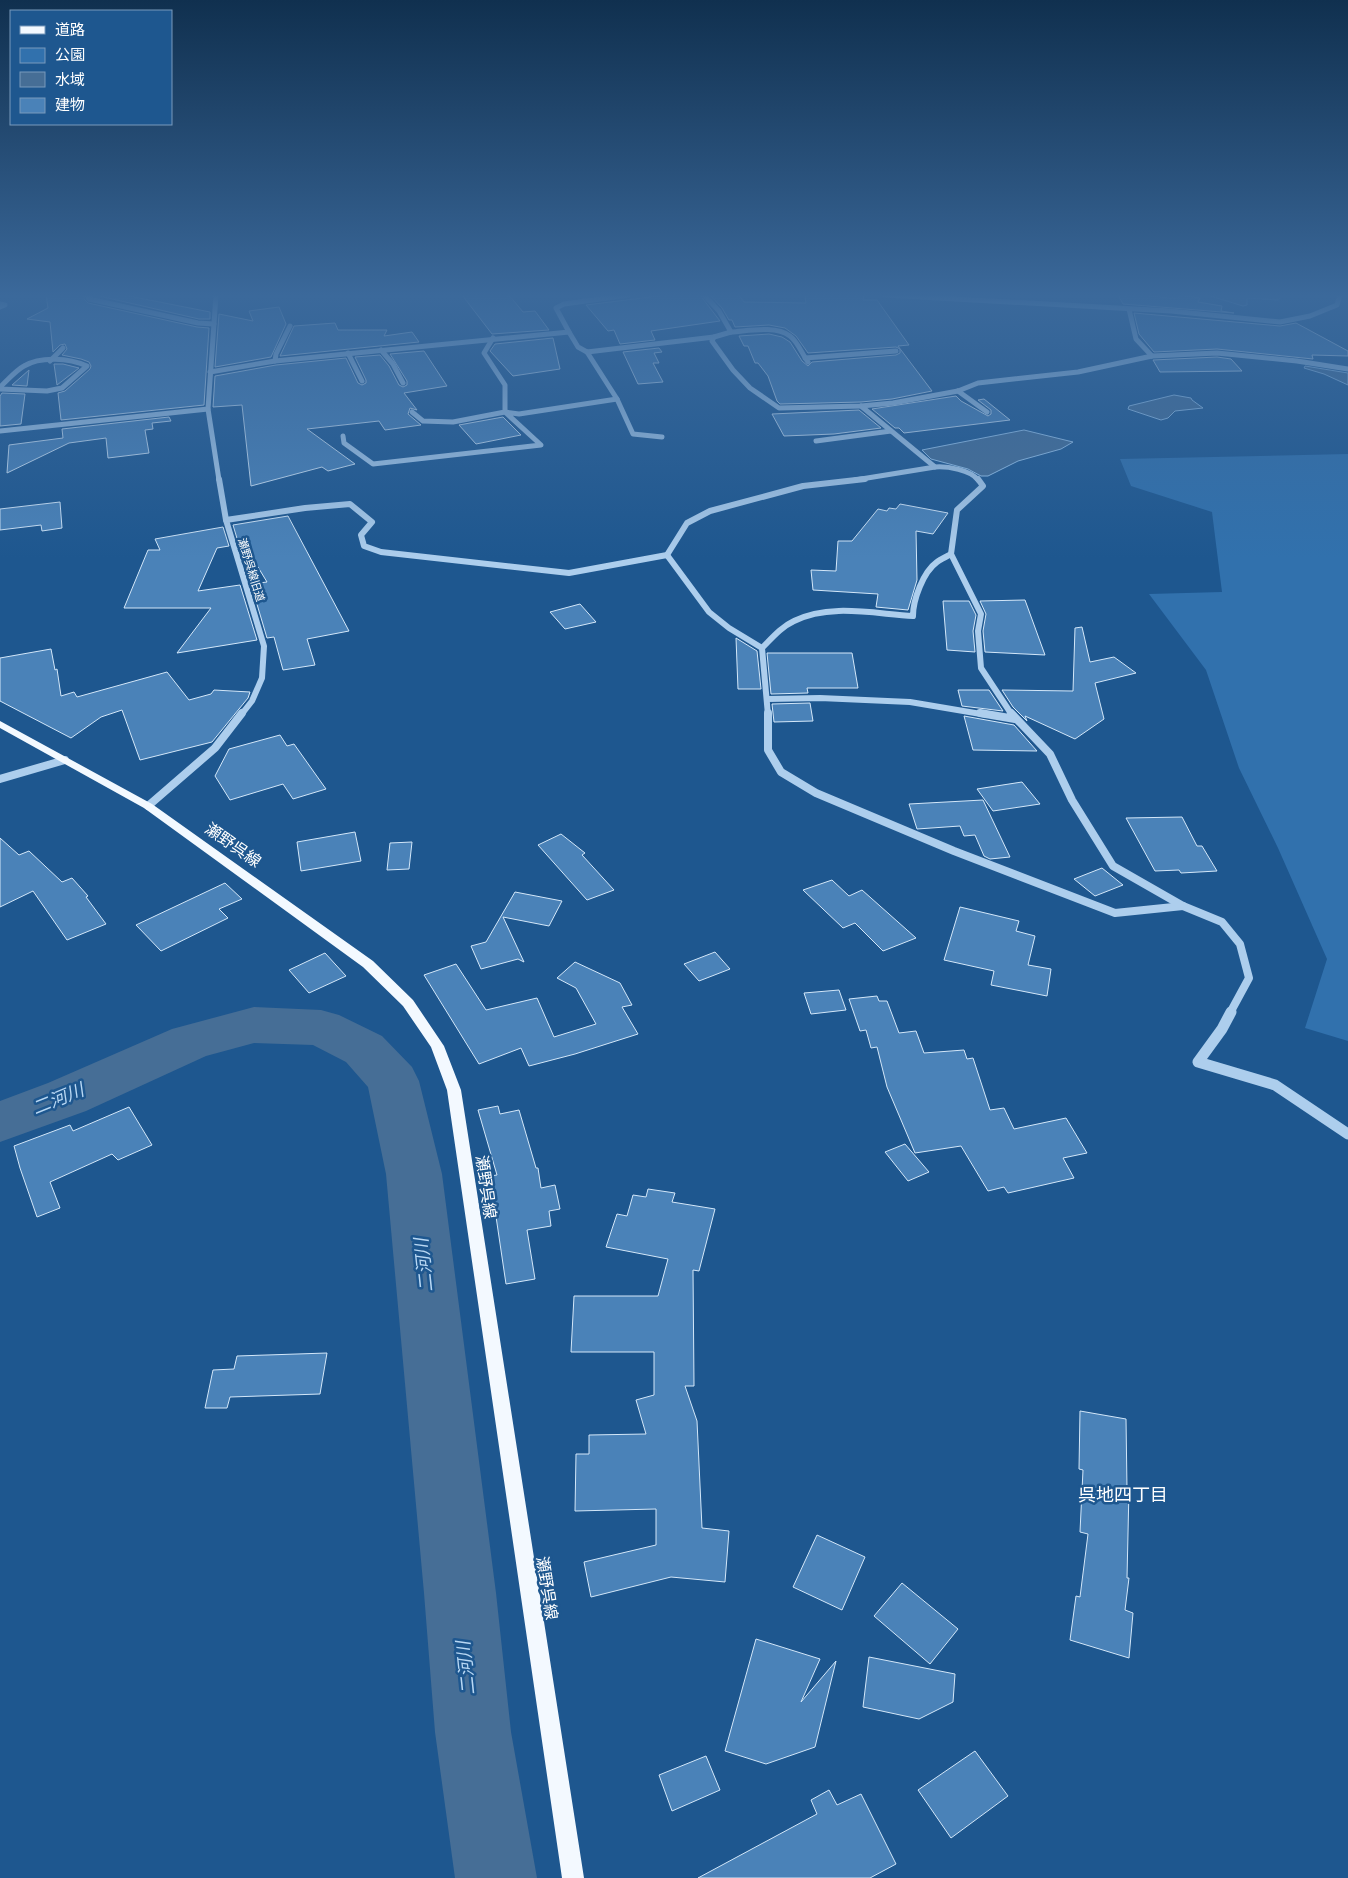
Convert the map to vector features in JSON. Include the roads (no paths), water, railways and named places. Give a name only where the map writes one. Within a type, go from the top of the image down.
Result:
[{"type":"main road","name":"瀬野呉線","points":[[0,724],[148,806],[298,912],[368,964],[408,1003],[437,1046],[454,1090],[573,1878]]},
{"type":"street","points":[[0,388],[47,391],[62,388],[68,383]]},
{"type":"street","name":"瀬野呉線旧道","points":[[148,806],[215,748],[252,701],[262,678],[264,646],[226,520],[208,409],[209,383]]},
{"type":"street","points":[[343,436],[344,443],[372,464],[541,445],[505,412],[503,383]]},
{"type":"street","points":[[607,383],[617,399],[633,434],[662,438]]},
{"type":"street","points":[[745,383],[768,403],[779,408],[861,406],[936,396],[981,383]]},
{"type":"street","points":[[958,391],[987,412]]},
{"type":"street","points":[[412,412],[423,422],[453,422],[505,412],[528,413],[617,399]]},
{"type":"street","points":[[861,406],[935,467]]},
{"type":"street","points":[[0,431],[208,409]]},
{"type":"street","points":[[816,440],[891,431]]},
{"type":"street","points":[[226,520],[305,508],[350,504],[372,522],[361,535],[364,546],[381,552],[568,573],[667,555],[687,523],[710,511],[803,486],[886,476],[942,466],[975,476],[983,486],[958,510],[951,554],[981,614],[978,631],[981,668],[1015,719],[1050,754],[1072,800],[1113,866],[1183,906],[1222,922],[1240,944],[1249,978],[1222,1029],[1198,1062],[1275,1085],[1348,1134]]},
{"type":"street","points":[[951,554],[934,563],[913,603],[912,616],[866,611],[825,611],[789,623],[770,638],[762,648],[768,698],[768,750],[780,772],[816,793],[954,851],[1115,913],[1183,906]]},
{"type":"street","points":[[667,555],[709,612],[729,628],[762,648]]},
{"type":"street","points":[[768,698],[910,702],[1015,719]]},
{"type":"street","points":[[0,779],[65,760]]},
{"type":"water","points":[[1174,395],[1191,398],[1203,408],[1175,411],[1168,418],[1161,420],[1128,409],[1129,406]]},
{"type":"water","points":[[1024,430],[1073,442],[1061,449],[1018,461],[988,476],[981,476],[968,469],[931,459],[922,450]]},
{"type":"waterway","name":"二河川","points":[[0,1122],[67,1097],[190,1042],[254,1025],[321,1028],[364,1049],[393,1081],[414,1174],[460,1593],[473,1732],[496,1878]]},
{"type":"district","name":"呉地四丁目","points":[[1123,1495]]}]
